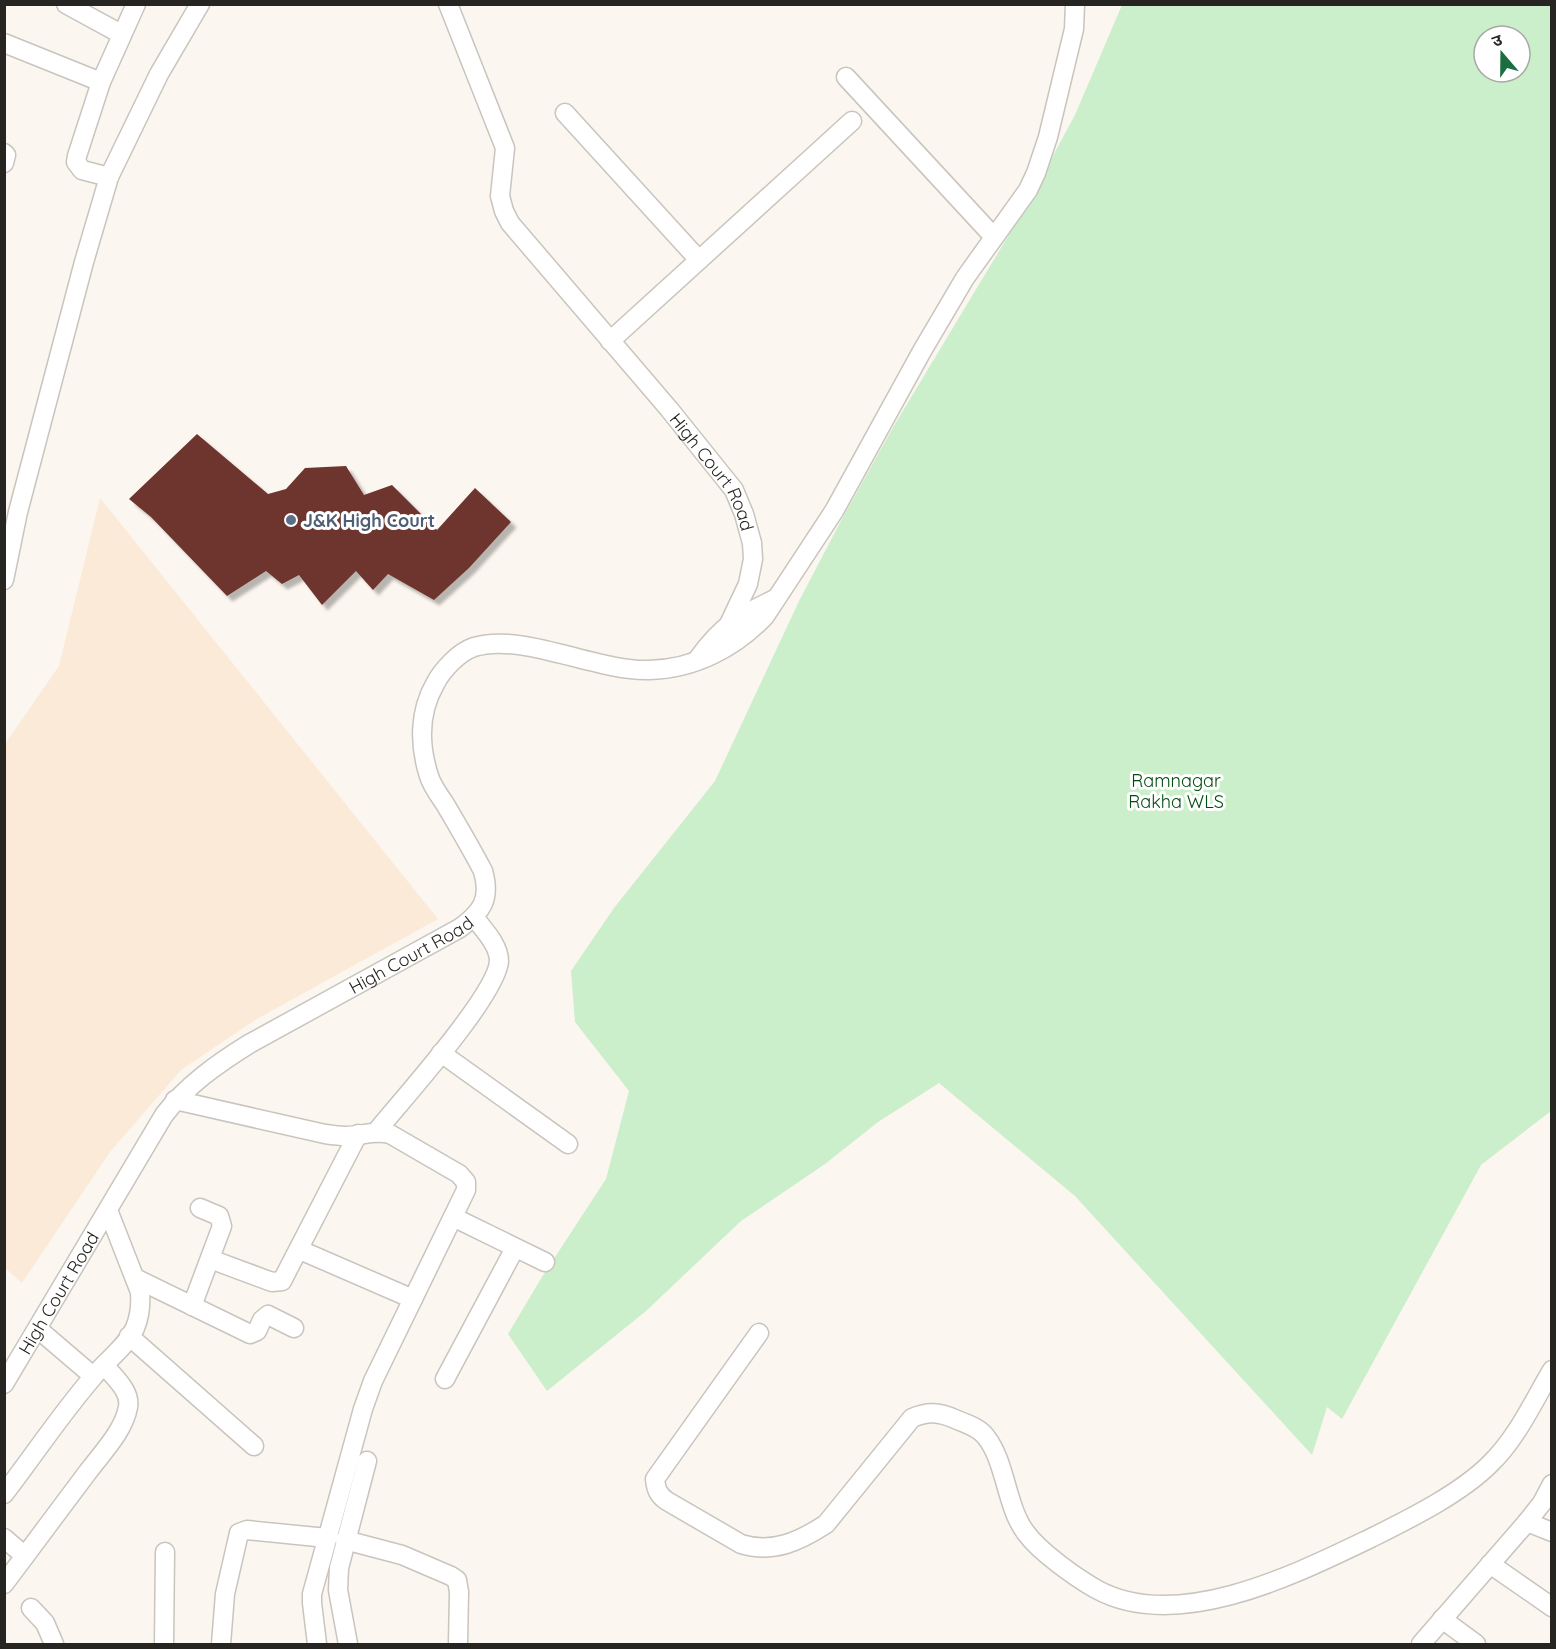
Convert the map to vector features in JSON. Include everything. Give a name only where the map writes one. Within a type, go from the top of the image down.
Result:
[{"type":"street","points":[[66,4],[121,34]]},
{"type":"street","points":[[109,177],[82,170],[76,162],[101,82],[136,4]]},
{"type":"street","points":[[4,580],[9,528],[109,177],[159,74],[200,4]]},
{"type":"street","name":"High Court Road","points":[[448,4],[505,148],[500,196],[510,223],[669,409],[734,490],[752,543],[753,559],[748,584],[730,622]]},
{"type":"street","points":[[696,662],[724,649],[753,629],[765,616],[834,511],[965,278],[1028,190],[1048,136],[1074,28],[1075,4]]},
{"type":"street","points":[[4,43],[101,82]]},
{"type":"street","points":[[846,77],[994,237]]},
{"type":"street","points":[[566,113],[699,260]]},
{"type":"street","points":[[610,341],[852,121]]},
{"type":"street","points":[[4,153],[6,155],[4,163]]},
{"type":"street","points":[[696,662],[714,637],[730,622],[777,598]]},
{"type":"street","name":"High Court Road","points":[[4,1384],[175,1100],[217,1064],[249,1044],[460,928],[474,918],[484,902],[488,887],[485,879],[474,854],[429,778],[423,748],[422,717],[428,696],[440,675],[457,658],[473,647],[500,644],[532,648],[636,670],[675,668],[696,662]]},
{"type":"street","points":[[210,1259],[278,1282],[286,1276],[367,1133],[441,1053],[482,1000],[498,968],[499,959],[494,943],[474,918]]},
{"type":"street","points":[[441,1053],[568,1144]]},
{"type":"street","points":[[175,1100],[326,1134],[347,1136],[367,1133],[390,1134],[466,1182],[466,1190],[373,1382],[363,1409],[336,1539],[339,1568],[338,1590],[348,1644]]},
{"type":"street","points":[[192,1305],[221,1232],[222,1221],[219,1216],[200,1208]]},
{"type":"street","points":[[4,1494],[98,1370],[134,1330],[141,1305],[135,1278],[108,1210]]},
{"type":"street","points":[[453,1217],[545,1263]]},
{"type":"street","points":[[445,1379],[515,1248]]},
{"type":"street","points":[[300,1250],[413,1299]]},
{"type":"street","points":[[135,1278],[250,1334],[257,1331],[262,1320],[268,1316],[294,1328]]},
{"type":"street","points":[[4,1584],[108,1445],[125,1417],[128,1407],[125,1391],[38,1329]]},
{"type":"street","points":[[759,1333],[656,1479],[656,1490],[661,1497],[748,1546],[766,1548],[795,1542],[826,1524],[912,1418],[931,1412],[942,1414],[976,1428],[986,1436],[1018,1521],[1035,1544],[1096,1589],[1133,1604],[1154,1605],[1206,1600],[1263,1586],[1296,1574],[1406,1521],[1469,1482],[1489,1466],[1515,1435],[1551,1370]]},
{"type":"street","points":[[129,1336],[255,1446]]},
{"type":"street","points":[[317,1644],[312,1594],[367,1461]]},
{"type":"street","points":[[1420,1644],[1527,1522],[1542,1503],[1551,1484]]},
{"type":"street","points":[[1527,1522],[1551,1532]]},
{"type":"street","points":[[221,1644],[225,1594],[239,1533],[248,1530],[336,1539],[402,1555],[451,1576],[457,1580],[459,1592],[458,1644]]},
{"type":"street","points":[[4,1538],[25,1556]]},
{"type":"street","points":[[164,1644],[165,1552]]},
{"type":"street","points":[[1490,1564],[1551,1607]]},
{"type":"street","points":[[32,1608],[45,1623],[54,1644]]},
{"type":"street","points":[[1442,1619],[1476,1644]]},
{"type":"shaded area","points":[[100,498],[438,919],[255,1020],[181,1070],[110,1152],[22,1283],[4,1267],[5,744],[59,666]]},
{"type":"green space","name":"Ramnagar Rakha WLS","points":[[1122,5],[1551,5],[1551,1111],[1481,1165],[1342,1419],[1327,1407],[1312,1455],[1075,1196],[939,1083],[878,1122],[825,1164],[741,1221],[646,1311],[547,1391],[508,1334],[606,1179],[629,1091],[575,1022],[571,971],[614,908],[715,781],[800,599],[843,517],[895,424],[1022,213],[1075,115]]},
{"type":"building","name":"J&K High Court","points":[[197,434],[268,494],[286,489],[305,468],[346,466],[364,495],[392,485],[437,530],[475,488],[511,522],[469,568],[434,600],[388,574],[373,590],[356,571],[322,605],[299,575],[282,584],[266,571],[227,596],[151,517],[129,499]]},
{"type":"place","name":"J&K High Court","points":[[291,520]]}]
